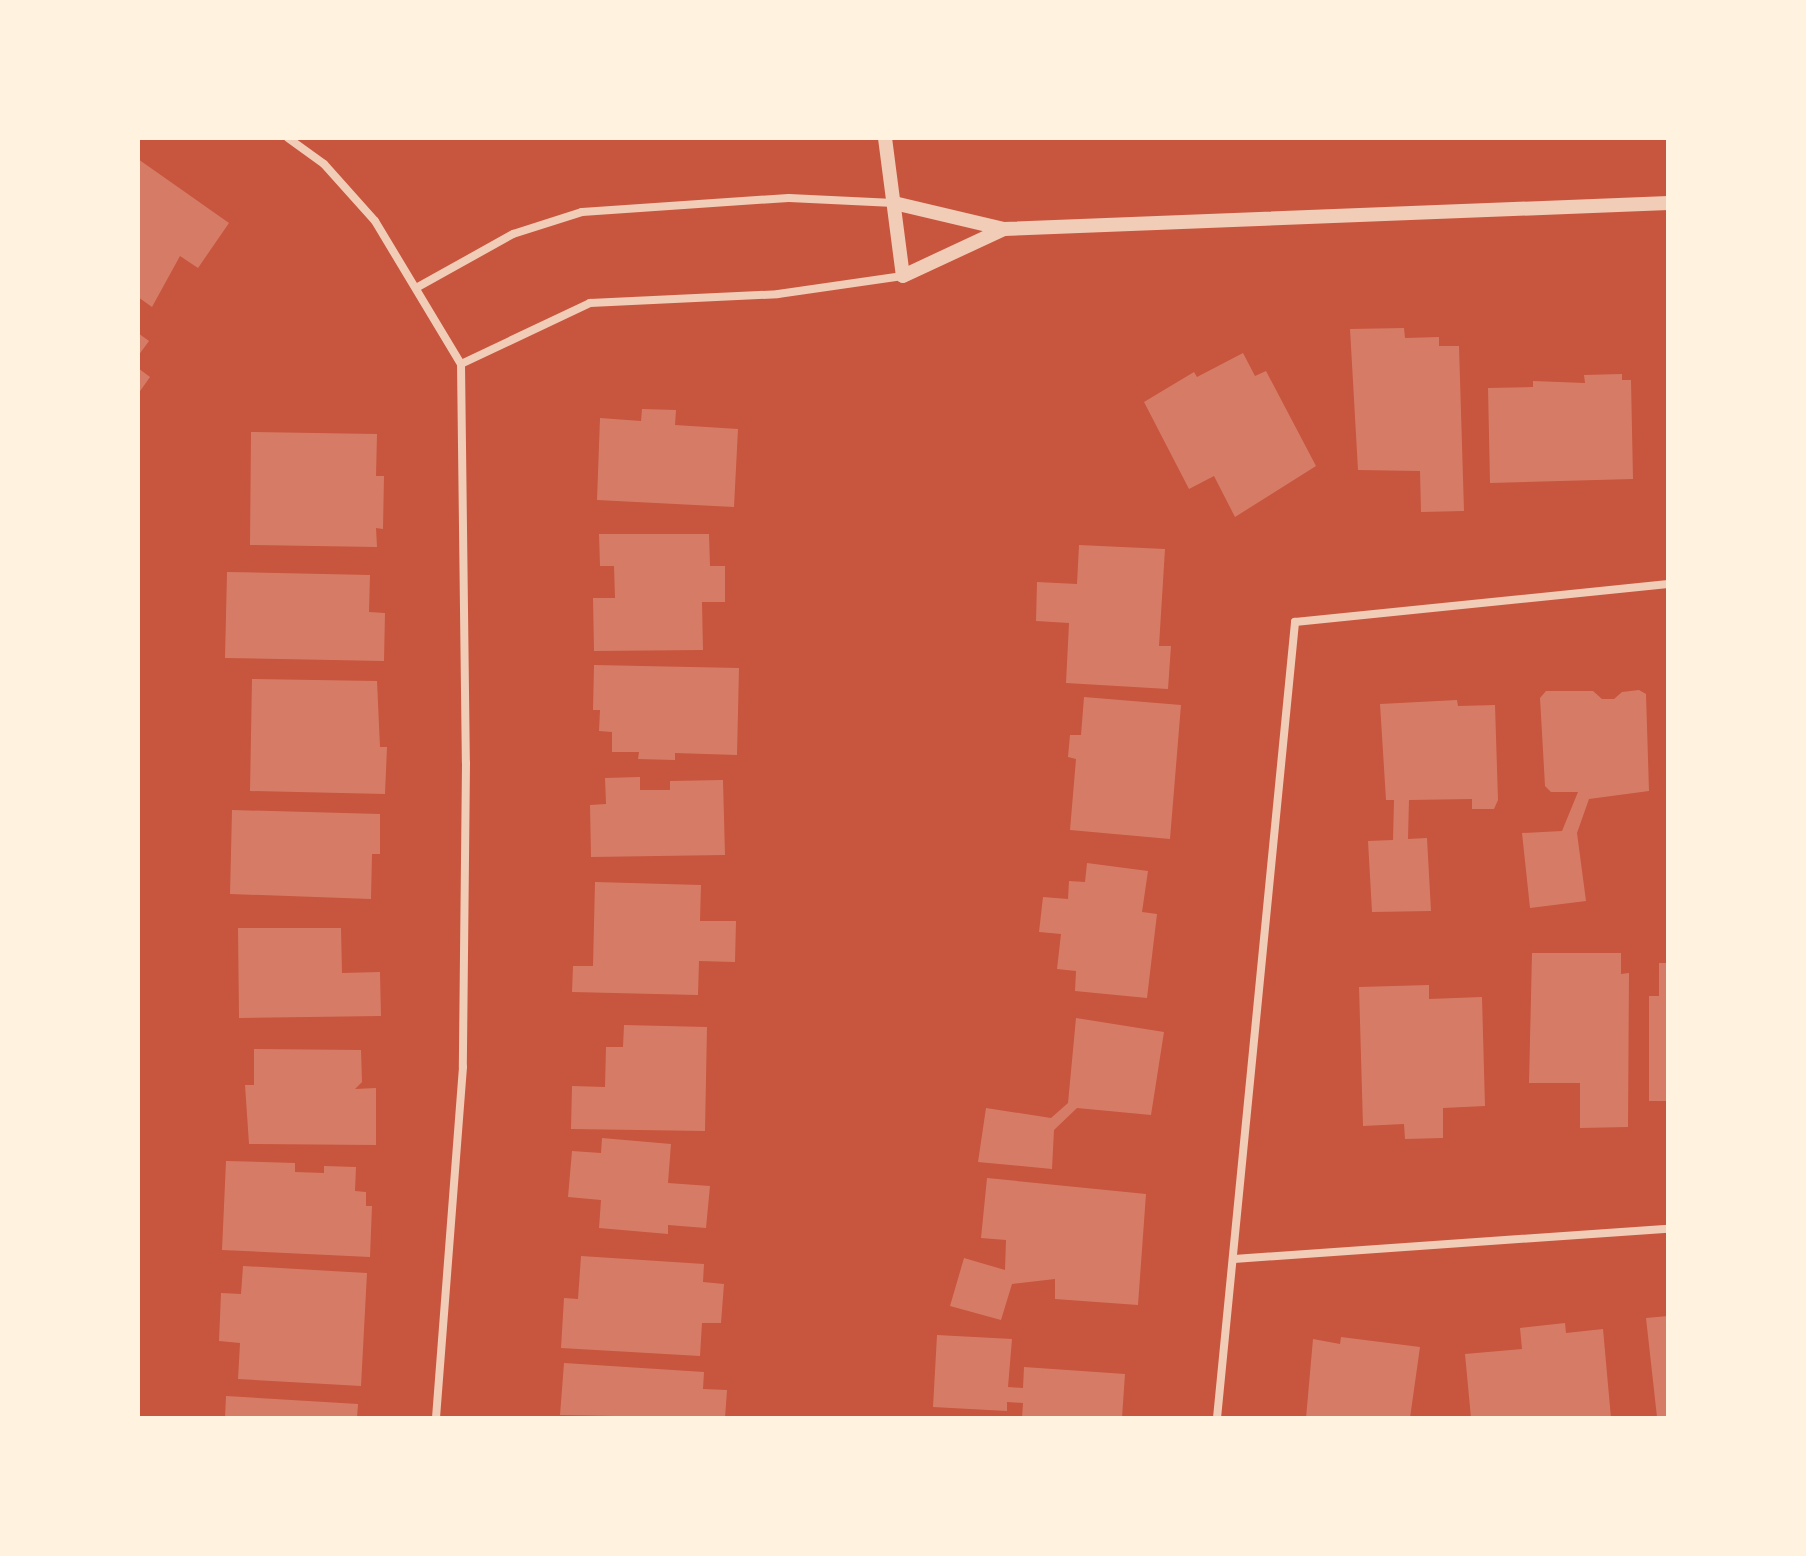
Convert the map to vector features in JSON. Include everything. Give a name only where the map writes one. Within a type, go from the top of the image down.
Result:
[{"type":"street","points":[[288,138],[324,164],[375,221],[461,364],[466,763],[463,1067],[436,1418]]},
{"type":"street","points":[[885,138],[903,276]]},
{"type":"street","points":[[416,288],[513,234],[582,212],[789,198],[894,203],[1004,229],[1668,203]]},
{"type":"street","points":[[461,364],[590,303],[778,294],[903,276],[1004,229]]},
{"type":"street","points":[[1217,1418],[1295,622],[1668,584]]},
{"type":"street","points":[[1234,1259],[1668,1229]]},
{"type":"building","points":[[138,159],[229,223],[198,268],[180,256],[152,307],[138,297]]},
{"type":"building","points":[[1404,328],[1405,338],[1439,337],[1439,346],[1459,346],[1464,511],[1421,512],[1420,471],[1358,470],[1350,329]]},
{"type":"building","points":[[138,333],[149,341],[138,356]]},
{"type":"building","points":[[1243,353],[1255,376],[1266,371],[1316,466],[1235,517],[1214,476],[1189,489],[1144,402],[1194,372],[1197,377]]},
{"type":"building","points":[[138,368],[150,377],[138,394]]},
{"type":"building","points":[[1622,374],[1622,380],[1631,380],[1633,479],[1490,483],[1488,388],[1533,387],[1533,381],[1585,383],[1584,375]]},
{"type":"building","points":[[642,409],[676,410],[675,425],[738,429],[734,507],[597,500],[600,418],[641,421]]},
{"type":"building","points":[[251,432],[377,434],[376,476],[384,476],[383,529],[376,528],[377,547],[250,545]]},
{"type":"building","points":[[599,534],[709,534],[710,566],[725,566],[725,602],[702,602],[703,650],[594,651],[593,598],[615,598],[614,566],[600,566]]},
{"type":"building","points":[[1079,545],[1165,549],[1159,646],[1171,646],[1168,689],[1066,683],[1069,623],[1036,621],[1037,582],[1077,584]]},
{"type":"building","points":[[227,572],[370,575],[369,612],[385,613],[384,661],[225,658]]},
{"type":"building","points":[[594,665],[739,668],[737,755],[675,753],[675,760],[638,759],[639,752],[612,752],[612,732],[599,731],[600,710],[593,710]]},
{"type":"building","points":[[252,679],[377,681],[380,747],[387,747],[385,794],[250,791]]},
{"type":"building","points":[[1639,690],[1646,694],[1649,791],[1589,799],[1577,833],[1586,901],[1530,908],[1522,833],[1562,831],[1578,792],[1551,792],[1545,786],[1540,698],[1546,691],[1593,691],[1602,699],[1614,699],[1622,692]]},
{"type":"building","points":[[1084,697],[1181,705],[1170,839],[1070,830],[1076,759],[1068,757],[1070,735],[1081,735]]},
{"type":"building","points":[[1457,700],[1458,706],[1495,705],[1498,800],[1494,809],[1472,809],[1472,799],[1409,800],[1408,839],[1427,838],[1431,911],[1372,912],[1368,841],[1393,840],[1394,800],[1386,800],[1380,704]]},
{"type":"building","points":[[640,777],[640,790],[670,790],[670,781],[723,780],[725,855],[591,857],[590,805],[606,804],[605,778]]},
{"type":"building","points":[[232,810],[380,814],[380,854],[372,854],[371,899],[230,894]]},
{"type":"building","points":[[1087,863],[1148,871],[1142,912],[1157,914],[1147,998],[1075,991],[1076,971],[1057,969],[1061,934],[1039,932],[1043,897],[1068,899],[1069,881],[1085,882]]},
{"type":"building","points":[[595,882],[701,885],[700,921],[736,921],[735,962],[699,961],[698,995],[572,992],[573,966],[593,966]]},
{"type":"building","points":[[238,928],[341,928],[342,973],[380,972],[381,1016],[239,1018]]},
{"type":"building","points":[[1532,953],[1621,953],[1621,974],[1629,973],[1628,1127],[1580,1128],[1580,1083],[1529,1083]]},
{"type":"building","points":[[1659,963],[1668,963],[1668,1101],[1649,1101],[1649,996],[1659,996]]},
{"type":"building","points":[[1429,985],[1429,999],[1482,997],[1485,1106],[1443,1108],[1443,1138],[1405,1139],[1404,1124],[1363,1126],[1359,987]]},
{"type":"building","points":[[1076,1018],[1164,1032],[1151,1115],[1077,1108],[1054,1130],[1052,1169],[978,1162],[986,1108],[1051,1118],[1068,1103]]},
{"type":"building","points":[[624,1025],[707,1027],[705,1131],[571,1129],[572,1086],[605,1087],[606,1047],[623,1047]]},
{"type":"building","points":[[254,1049],[361,1050],[362,1082],[355,1089],[376,1088],[376,1145],[249,1144],[245,1085],[254,1085]]},
{"type":"building","points":[[602,1138],[671,1144],[668,1183],[710,1186],[706,1228],[668,1225],[668,1234],[599,1228],[601,1200],[568,1197],[572,1151],[601,1153]]},
{"type":"building","points":[[226,1161],[295,1163],[295,1172],[324,1173],[324,1166],[356,1167],[355,1191],[366,1192],[366,1206],[372,1206],[370,1257],[222,1250]]},
{"type":"building","points":[[987,1178],[1146,1194],[1138,1305],[1055,1299],[1055,1279],[1012,1284],[1001,1320],[950,1306],[964,1258],[1005,1270],[1006,1240],[981,1238]]},
{"type":"building","points":[[581,1256],[704,1264],[703,1282],[724,1284],[721,1323],[702,1323],[700,1356],[561,1348],[564,1298],[578,1299]]},
{"type":"building","points":[[243,1266],[367,1273],[361,1386],[238,1379],[240,1343],[219,1341],[221,1293],[241,1294]]},
{"type":"building","points":[[1668,1316],[1668,1418],[1665,1418],[1657,1417],[1646,1318]]},
{"type":"building","points":[[1565,1323],[1566,1333],[1603,1329],[1611,1418],[1471,1418],[1465,1354],[1522,1349],[1520,1328]]},
{"type":"building","points":[[937,1335],[1012,1339],[1008,1387],[1023,1388],[1024,1367],[1125,1374],[1122,1418],[1022,1418],[1023,1403],[1007,1402],[1007,1411],[933,1407]]},
{"type":"building","points":[[1341,1337],[1420,1347],[1410,1418],[1306,1418],[1313,1339],[1340,1344]]},
{"type":"building","points":[[564,1363],[704,1372],[703,1389],[727,1390],[725,1418],[560,1415]]},
{"type":"building","points":[[226,1396],[358,1404],[357,1418],[225,1418]]}]
